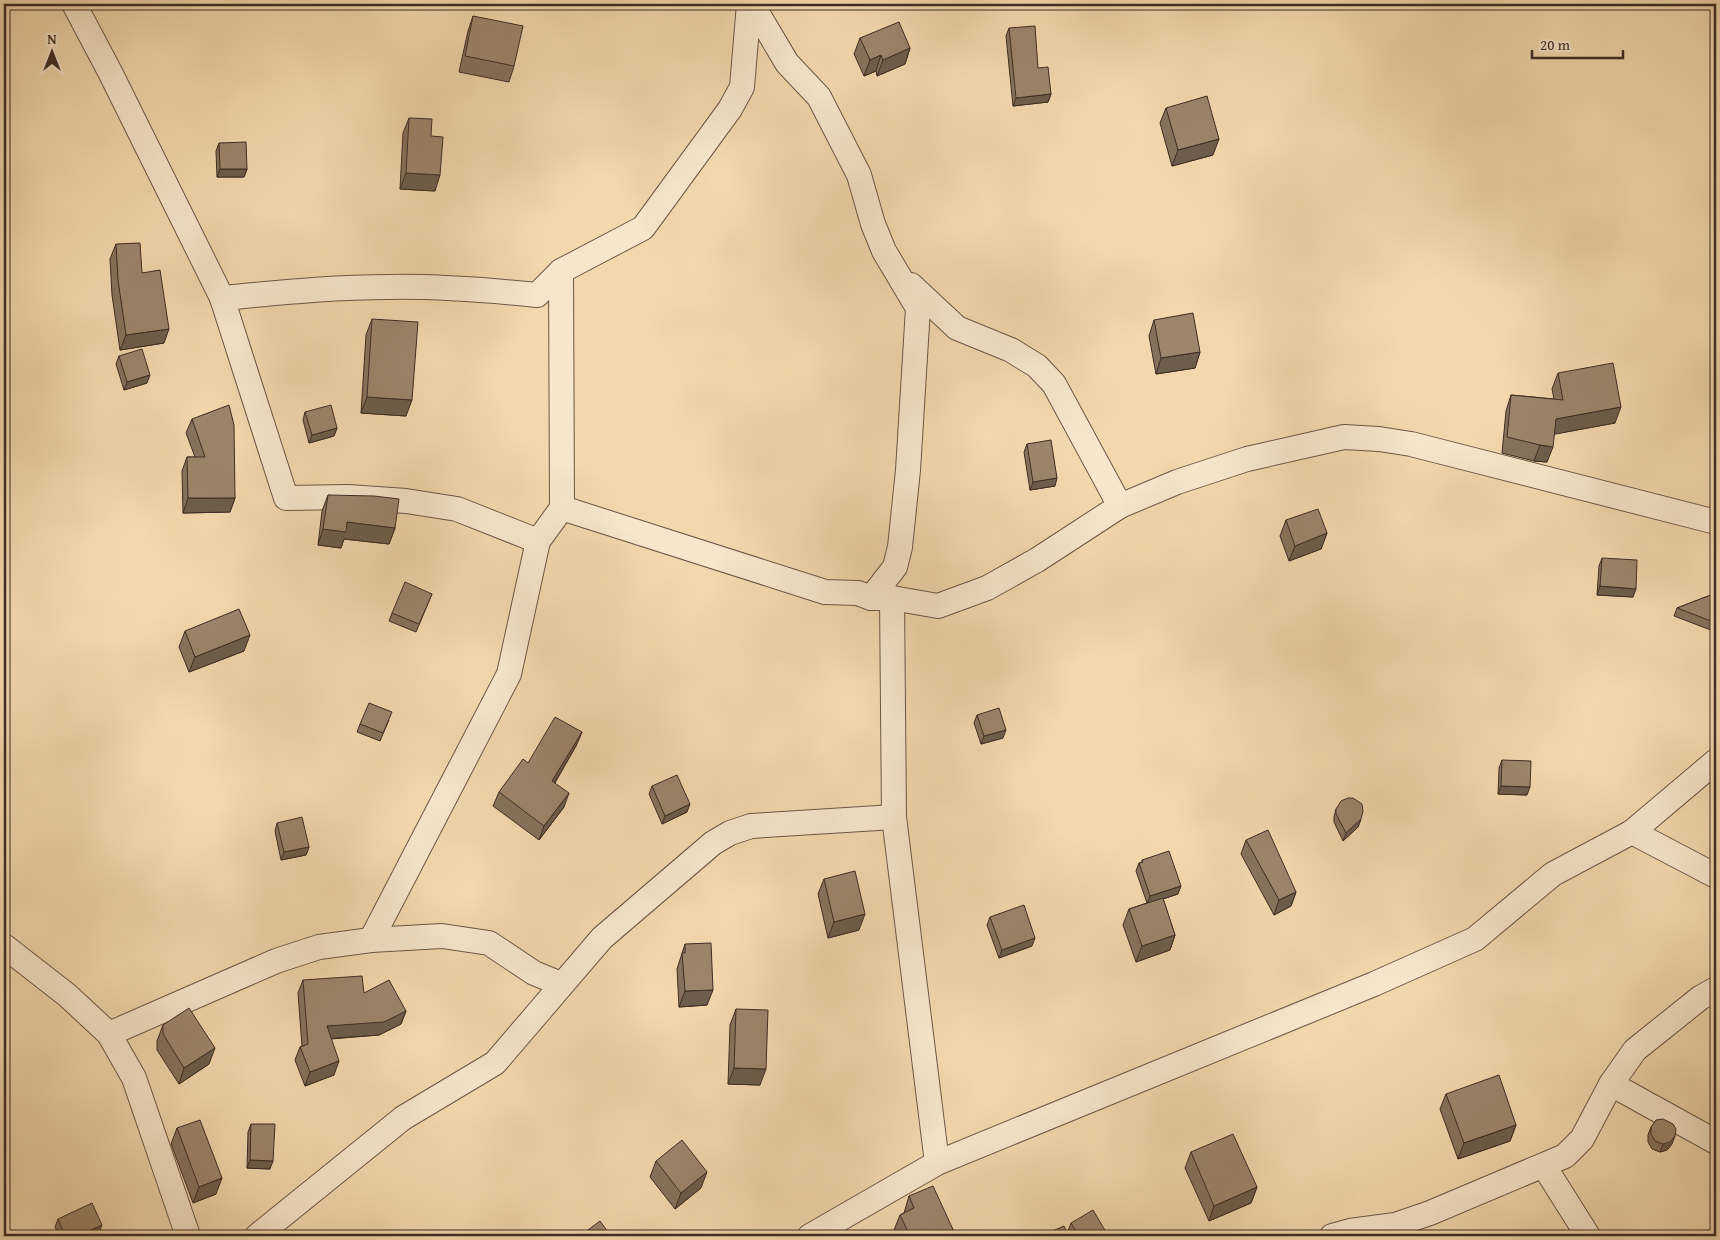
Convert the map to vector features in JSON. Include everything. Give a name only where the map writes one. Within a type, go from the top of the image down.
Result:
[{"type":"street","points":[[74,4],[110,72],[222,298],[286,498],[348,497],[406,501],[457,509],[538,541]]},
{"type":"street","points":[[222,298],[298,291],[387,287],[465,288],[536,295],[561,271],[642,228],[730,109],[742,87],[750,4]]},
{"type":"street","points":[[750,4],[787,63],[819,97],[859,175],[873,224],[884,251],[918,308],[908,470],[900,547],[895,567],[882,598],[894,817],[937,1163]]},
{"type":"street","points":[[371,940],[510,674],[538,541],[562,508],[561,271]]},
{"type":"street","points":[[897,272],[957,328],[1011,350],[1037,366],[1054,384],[1120,506]]},
{"type":"street","points":[[562,508],[825,592],[858,592],[882,598],[938,606],[987,588],[1037,560],[1120,506],[1177,482],[1247,459],[1344,437],[1378,439],[1429,448],[1716,522]]},
{"type":"street","points":[[810,1236],[937,1163],[1374,984],[1475,938],[1553,874],[1632,832],[1716,761]]},
{"type":"street","points":[[256,1236],[403,1118],[495,1063],[602,938],[713,843],[730,833],[751,826],[894,817]]},
{"type":"street","points":[[1632,832],[1716,876]]},
{"type":"street","points":[[109,1034],[276,961],[319,947],[371,940],[442,936],[489,943],[534,973],[561,984]]},
{"type":"street","points":[[4,946],[67,995],[109,1034],[134,1078],[188,1236]]},
{"type":"street","points":[[1332,1236],[1350,1231],[1396,1225],[1430,1213],[1565,1156],[1582,1140],[1611,1084],[1635,1050],[1700,998],[1716,989]]},
{"type":"street","points":[[1611,1084],[1716,1142]]},
{"type":"street","points":[[1544,1166],[1588,1236]]},
{"type":"building","points":[[473,16],[523,26],[514,66],[465,56]]},
{"type":"building","points":[[899,22],[910,48],[883,60],[881,55],[870,60],[860,38]]},
{"type":"building","points":[[1035,26],[1038,68],[1048,67],[1051,94],[1016,98],[1009,28]]},
{"type":"building","points":[[1207,96],[1219,139],[1178,150],[1166,108]]},
{"type":"building","points":[[409,118],[432,119],[431,136],[443,137],[440,175],[406,173]]},
{"type":"building","points":[[246,142],[247,169],[220,169],[219,143]]},
{"type":"building","points":[[140,243],[142,273],[160,270],[169,329],[126,335],[118,280],[116,244]]},
{"type":"building","points":[[1193,313],[1200,352],[1161,358],[1154,320]]},
{"type":"building","points":[[372,319],[418,322],[412,400],[367,397]]},
{"type":"building","points":[[142,349],[150,375],[127,382],[119,356]]},
{"type":"building","points":[[1613,363],[1621,407],[1556,419],[1553,447],[1507,437],[1511,395],[1563,400],[1558,373]]},
{"type":"building","points":[[229,405],[234,425],[235,498],[188,498],[187,457],[205,457],[192,419]]},
{"type":"building","points":[[331,405],[337,428],[312,435],[305,412]]},
{"type":"building","points":[[1051,440],[1057,478],[1033,482],[1027,444]]},
{"type":"building","points":[[328,495],[374,496],[399,499],[395,528],[347,522],[346,532],[323,529]]},
{"type":"building","points":[[1318,509],[1327,533],[1295,546],[1286,520]]},
{"type":"building","points":[[1602,558],[1637,560],[1636,589],[1600,586]]},
{"type":"building","points":[[405,582],[432,594],[419,624],[392,613]]},
{"type":"building","points":[[1716,593],[1716,623],[1677,608]]},
{"type":"building","points":[[239,609],[250,635],[195,657],[185,631]]},
{"type":"building","points":[[369,703],[392,712],[383,733],[360,724]]},
{"type":"building","points":[[999,708],[1006,730],[984,736],[977,715]]},
{"type":"building","points":[[555,717],[582,732],[552,781],[569,793],[544,826],[499,792],[523,759],[528,763]]},
{"type":"building","points":[[1502,760],[1531,761],[1530,787],[1501,786]]},
{"type":"building","points":[[677,775],[690,804],[665,816],[652,786]]},
{"type":"building","points":[[1353,798],[1362,804],[1363,811],[1361,819],[1346,833],[1336,814],[1336,809],[1341,801]]},
{"type":"building","points":[[302,817],[309,847],[284,852],[277,823]]},
{"type":"building","points":[[1268,830],[1296,892],[1279,900],[1246,840]]},
{"type":"building","points":[[1169,851],[1181,886],[1150,896],[1139,863],[1143,862],[1142,860]]},
{"type":"building","points":[[855,871],[865,914],[834,922],[824,879]]},
{"type":"building","points":[[1163,898],[1175,935],[1142,946],[1129,909]]},
{"type":"building","points":[[1024,905],[1035,938],[1002,950],[990,917]]},
{"type":"building","points":[[711,943],[713,990],[685,991],[682,953],[685,953],[685,944]]},
{"type":"building","points":[[362,976],[364,993],[389,980],[406,1011],[384,1022],[327,1026],[339,1061],[310,1072],[300,1047],[308,1044],[303,980]]},
{"type":"building","points":[[189,1008],[215,1048],[184,1068],[163,1034],[163,1025]]},
{"type":"building","points":[[736,1009],[768,1010],[766,1069],[734,1068]]},
{"type":"building","points":[[1499,1075],[1516,1125],[1464,1143],[1446,1094]]},
{"type":"building","points":[[1663,1119],[1673,1124],[1676,1129],[1675,1136],[1670,1142],[1663,1144],[1655,1141],[1651,1134],[1651,1127],[1656,1120]]},
{"type":"building","points":[[200,1120],[222,1178],[199,1187],[177,1128]]},
{"type":"building","points":[[251,1124],[275,1124],[273,1161],[250,1160]]},
{"type":"building","points":[[1233,1134],[1257,1187],[1214,1206],[1191,1152]]},
{"type":"building","points":[[682,1140],[707,1172],[681,1193],[656,1161]]},
{"type":"building","points":[[933,1186],[956,1236],[910,1236],[900,1215],[914,1208],[909,1196]]},
{"type":"building","points":[[92,1203],[102,1225],[77,1236],[65,1236],[58,1219]]},
{"type":"building","points":[[1093,1210],[1106,1232],[1098,1236],[1079,1236],[1071,1223]]},
{"type":"building","points":[[600,1221],[611,1236],[580,1236]]},
{"type":"building","points":[[1064,1226],[1068,1236],[1041,1236]]}]
